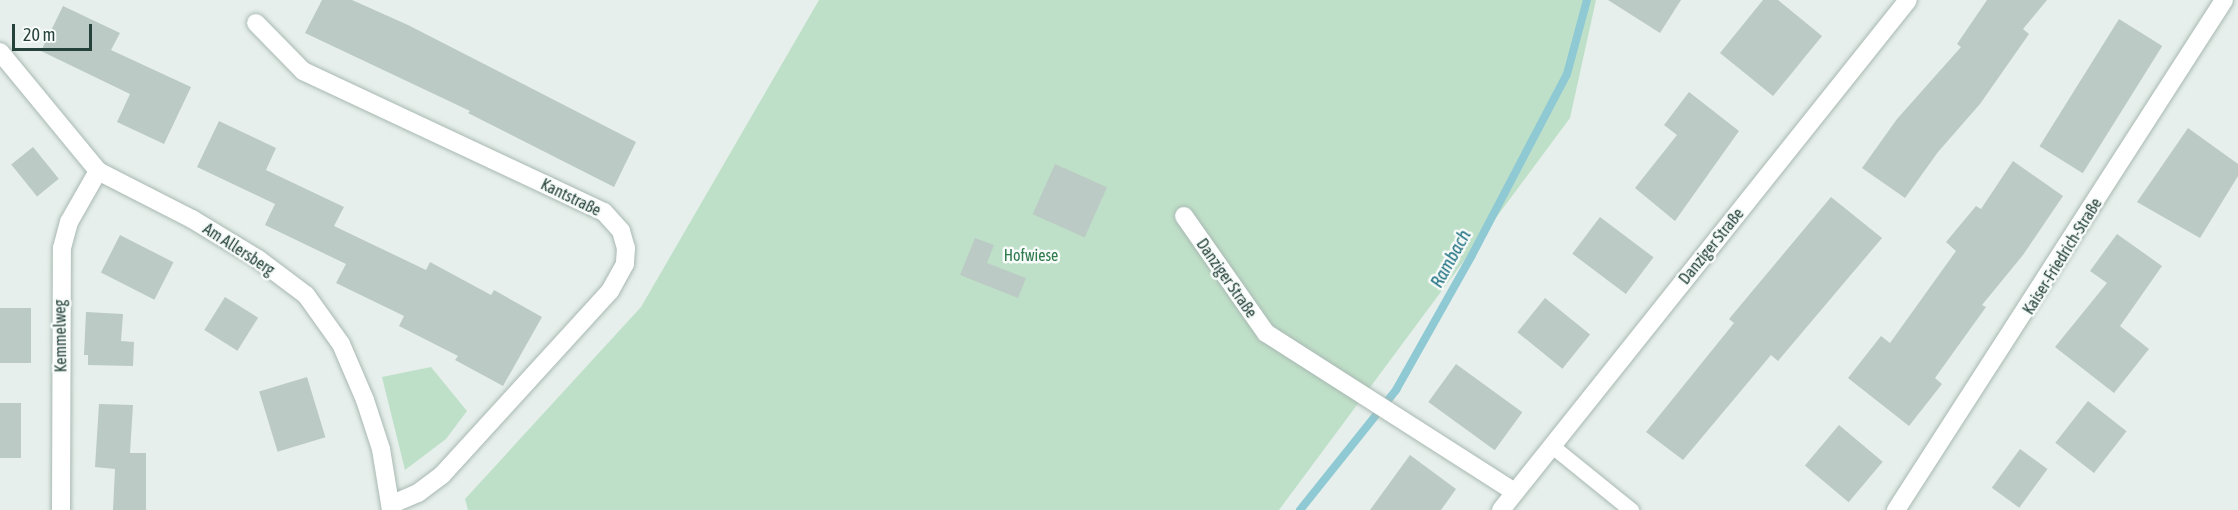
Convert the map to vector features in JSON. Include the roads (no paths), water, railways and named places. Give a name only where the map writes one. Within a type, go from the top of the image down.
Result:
[{"type":"street","name":"Danziger Straße","points":[[1501,510],[1908,0]]},
{"type":"street","name":"Kaiser-Friedrich-Straße","points":[[1896,510],[2224,0]]},
{"type":"street","name":"Kantstraße","points":[[256,23],[303,71],[604,212],[621,231],[626,248],[625,264],[610,291],[442,475],[418,494],[391,507]]},
{"type":"street","name":"Am Allersberg","points":[[0,52],[98,171],[192,219],[258,259],[306,296],[341,344],[365,400],[381,449],[391,507]]},
{"type":"street","name":"Kemmelweg","points":[[61,510],[62,248],[69,222],[98,171]]},
{"type":"street","name":"Danziger Straße","points":[[1184,216],[1266,333],[1399,415],[1515,492]]},
{"type":"lane","points":[[1552,446],[1631,510]]},
{"type":"waterway","name":"Rambach","points":[[1300,510],[1396,390],[1472,255],[1567,74],[1587,0]]},
{"type":"park label","name":"Hofwiese","points":[[1031,255]]}]
